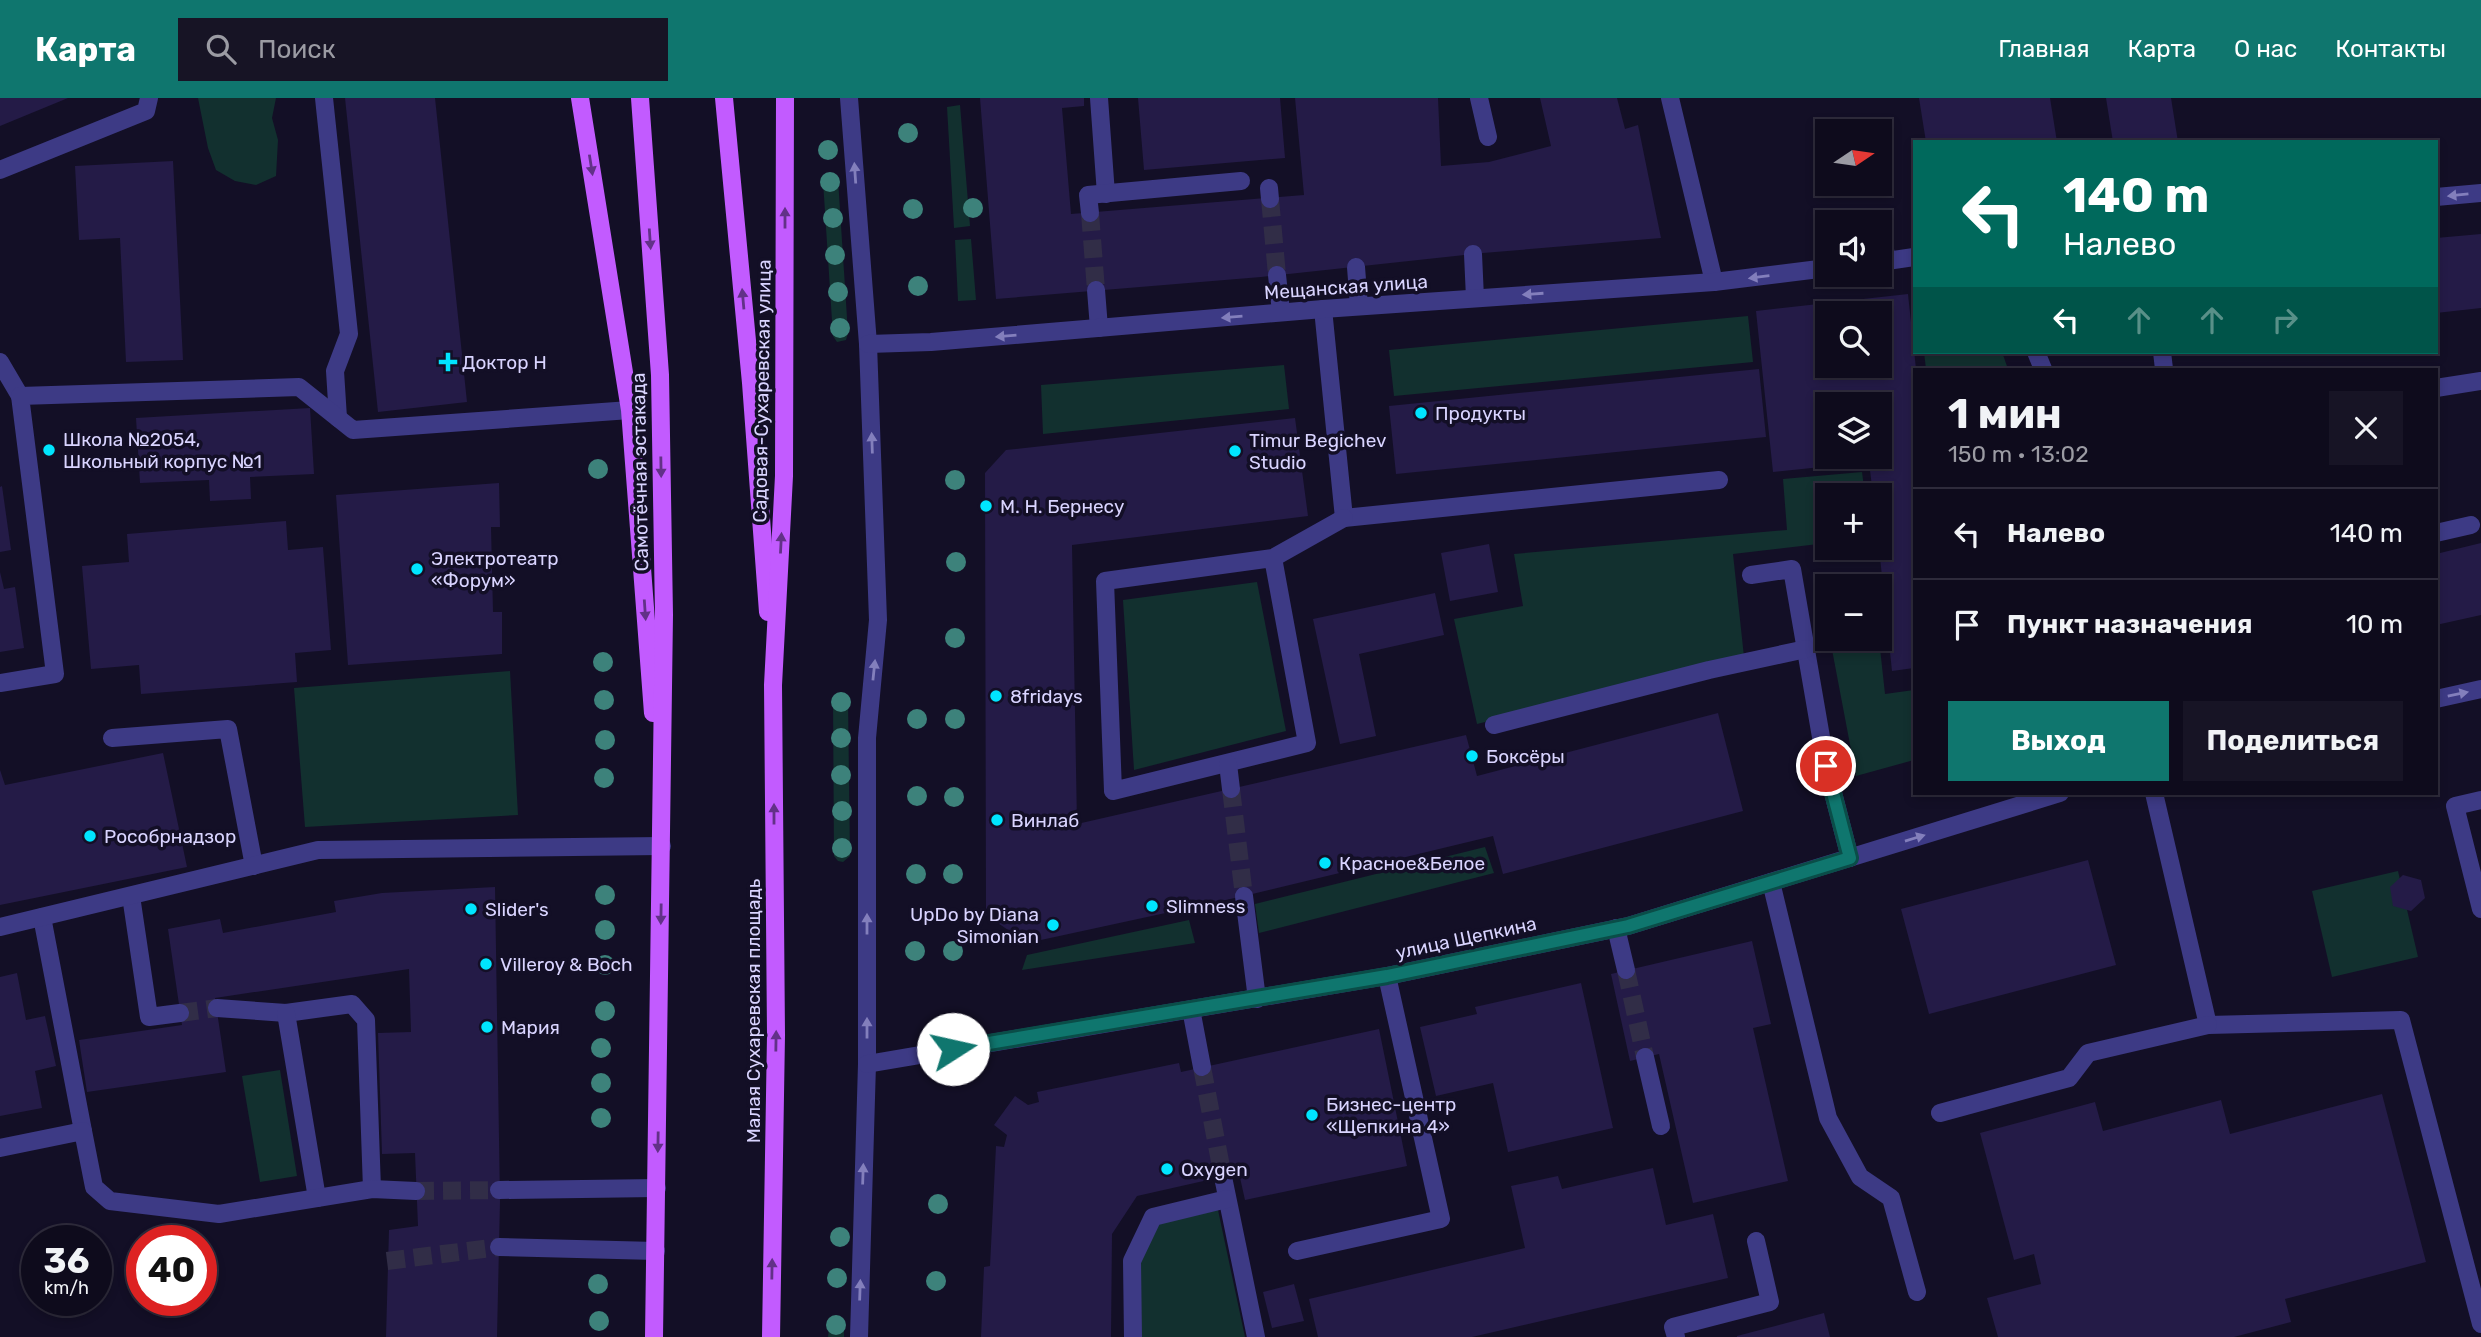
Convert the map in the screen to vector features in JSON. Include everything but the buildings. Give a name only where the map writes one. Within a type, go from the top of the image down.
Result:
[{"type":"main road","points":[[580,98],[630,410],[662,846],[654,1337]]},
{"type":"main road","name":"Самотёчная эстакада","points":[[640,98],[660,375],[664,615],[662,846]]},
{"type":"main road","points":[[724,98],[751,383],[773,685]]},
{"type":"main road","name":"Садовая-Сухаревская улица","points":[[773,685],[784,476],[785,98]]},
{"type":"main road","name":"Малая Сухаревская площадь","points":[[771,1337],[776,1035],[773,685]]},
{"type":"street","points":[[0,170],[146,111],[149,98]]},
{"type":"street","points":[[324,98],[349,334],[335,371],[338,418]]},
{"type":"street","points":[[849,98],[868,344],[878,620],[867,738],[867,1064],[859,1337]]},
{"type":"street","points":[[1099,98],[1106,194]]},
{"type":"street","points":[[1479,98],[1488,137]]},
{"type":"street","points":[[1670,98],[1714,282]]},
{"type":"street","points":[[1090,213],[1088,195],[1241,181]]},
{"type":"street","points":[[2438,197],[2481,193]]},
{"type":"street","points":[[1473,254],[1475,298]]},
{"type":"street","points":[[1892,260],[1913,257]]},
{"type":"street","points":[[1356,267],[1359,306]]},
{"type":"street","name":"Мещанская улица","points":[[868,344],[931,342],[1280,312],[1714,282],[1815,269]]},
{"type":"street","points":[[1277,275],[1280,312]]},
{"type":"street","points":[[1096,290],[1099,328]]},
{"type":"street","points":[[1323,309],[1344,518]]},
{"type":"street","points":[[0,362],[20,396],[55,674],[0,683]]},
{"type":"street","points":[[2438,388],[2481,382]]},
{"type":"street","points":[[20,396],[299,387],[353,430],[630,410]]},
{"type":"street","points":[[1273,558],[1307,743],[1113,791],[1105,581],[1273,558],[1344,518],[1719,480]]},
{"type":"street","points":[[2438,533],[2471,525]]},
{"type":"street","points":[[1751,575],[1792,569],[1826,766],[1850,858]]},
{"type":"street","points":[[1494,725],[1709,670],[1806,649]]},
{"type":"street","points":[[2438,699],[2481,689]]},
{"type":"street","points":[[112,738],[228,729],[254,866]]},
{"type":"street","points":[[1228,764],[1231,789]]},
{"type":"street","name":"улица Щепкина","points":[[867,1064],[1387,976],[1616,928],[2054,795]]},
{"type":"street","points":[[2154,795],[2208,1025]]},
{"type":"street","points":[[2481,800],[2455,806],[2481,909]]},
{"type":"street","points":[[0,927],[318,850],[662,846]]},
{"type":"street","points":[[1771,882],[1828,1118],[1860,1177],[1891,1198],[1917,1292]]},
{"type":"street","points":[[131,896],[149,1017],[180,1013]]},
{"type":"street","points":[[1244,896],[1257,999]]},
{"type":"street","points":[[42,917],[94,1187],[110,1201],[219,1214],[372,1189],[416,1191]]},
{"type":"street","points":[[1616,928],[1626,970]]},
{"type":"street","points":[[1297,1251],[1441,1219],[1387,976]]},
{"type":"street","points":[[217,1008],[286,1013],[352,1004],[366,1020],[372,1189]]},
{"type":"street","points":[[1191,1009],[1202,1067]]},
{"type":"street","points":[[286,1013],[317,1198]]},
{"type":"street","points":[[1940,1113],[2069,1078],[2088,1053],[2208,1025],[2401,1020],[2481,1324]]},
{"type":"street","points":[[1645,1057],[1661,1126]]},
{"type":"street","points":[[0,1148],[83,1131]]},
{"type":"street","points":[[1223,1177],[1256,1337]]},
{"type":"street","points":[[499,1190],[657,1188]]},
{"type":"street","points":[[1133,1337],[1132,1261],[1153,1217],[1227,1199]]},
{"type":"street","points":[[1676,1337],[1673,1327],[1770,1301],[1756,1241]]},
{"type":"street","points":[[499,1247],[656,1251]]},
{"type":"green space","points":[[198,98],[276,98],[272,118],[278,140],[276,176],[256,185],[235,181],[216,170],[208,148]]},
{"type":"green space","points":[[960,105],[970,226],[954,228],[947,107]]},
{"type":"green space","points":[[829,173],[836,175],[838,179],[848,333],[846,340],[837,342],[833,336],[823,181]]},
{"type":"green space","points":[[971,239],[976,300],[958,301],[955,240]]},
{"type":"green space","points":[[1748,316],[1753,362],[1394,396],[1389,350]]},
{"type":"green space","points":[[1924,354],[2003,354],[2008,368],[1926,368]]},
{"type":"green space","points":[[1284,365],[1289,409],[1043,434],[1041,385]]},
{"type":"green space","points":[[1862,472],[1863,483],[1815,483],[1815,544],[1733,554],[1744,657],[1477,724],[1454,619],[1523,606],[1514,554],[1787,530],[1783,479]]},
{"type":"green space","points":[[1257,582],[1286,731],[1134,770],[1123,600]]},
{"type":"green space","points":[[1832,651],[1880,651],[1885,694],[1913,690],[1913,760],[1856,776]]},
{"type":"green space","points":[[510,671],[518,815],[305,827],[294,688]]},
{"type":"green space","points":[[842,692],[848,699],[850,856],[843,862],[834,856],[833,700],[835,694]]},
{"type":"green space","points":[[1485,847],[1494,873],[1259,933],[1255,904]]},
{"type":"green space","points":[[2398,871],[2418,957],[2332,977],[2312,891]]},
{"type":"green space","points":[[1189,920],[1195,943],[1022,970],[1027,955]]},
{"type":"green space","points":[[280,1070],[297,1176],[260,1182],[242,1076]]},
{"type":"green space","points":[[1218,1210],[1245,1337],[1141,1337],[1139,1264],[1159,1223]]},
{"type":"green space","points":[[836,1315],[844,1320],[844,1337],[828,1337],[830,1321]]},
{"type":"tunnel","points":[[1270,199],[1277,275]]},
{"type":"tunnel","points":[[1090,213],[1096,290]]},
{"type":"tunnel","points":[[1231,789],[1244,896]]},
{"type":"tunnel","points":[[1626,970],[1645,1057]]},
{"type":"tunnel","points":[[180,1013],[217,1008]]},
{"type":"tunnel","points":[[1202,1067],[1223,1177]]},
{"type":"tunnel","points":[[416,1191],[499,1190]]},
{"type":"tunnel","points":[[387,1261],[499,1247]]},
{"type":"place","name":"Доктор Н","points":[[448,362]]},
{"type":"place","name":"Продукты","points":[[1421,413]]},
{"type":"place","name":"Школа №2054, Школьный корпус №1","points":[[49,450]]},
{"type":"place","name":"Timur Begichev Studio","points":[[1235,451]]},
{"type":"place","name":"М. Н. Бернесу","points":[[986,506]]},
{"type":"place","name":"Электротеатр «Форум»","points":[[417,569]]},
{"type":"place","name":"8fridays","points":[[996,696]]},
{"type":"place","name":"Боксёры","points":[[1472,756]]},
{"type":"place","name":"Винлаб","points":[[997,820]]},
{"type":"place","name":"Рособрнадзор","points":[[90,836]]},
{"type":"place","name":"Красное&Белое","points":[[1325,863]]},
{"type":"place","name":"Slimness","points":[[1152,906]]},
{"type":"place","name":"Slider's","points":[[471,909]]},
{"type":"place","name":"UpDo by Diana Simonian","points":[[1053,925]]},
{"type":"place","name":"Villeroy & Boch","points":[[486,964]]},
{"type":"place","name":"Мария","points":[[487,1027]]},
{"type":"place","name":"Бизнес-центр «Щепкина 4»","points":[[1312,1115]]},
{"type":"place","name":"Oxygen","points":[[1167,1169]]},
{"type":"route","points":[[953,1049],[1387,976],[1628,926],[1850,858],[1826,766]]}]
